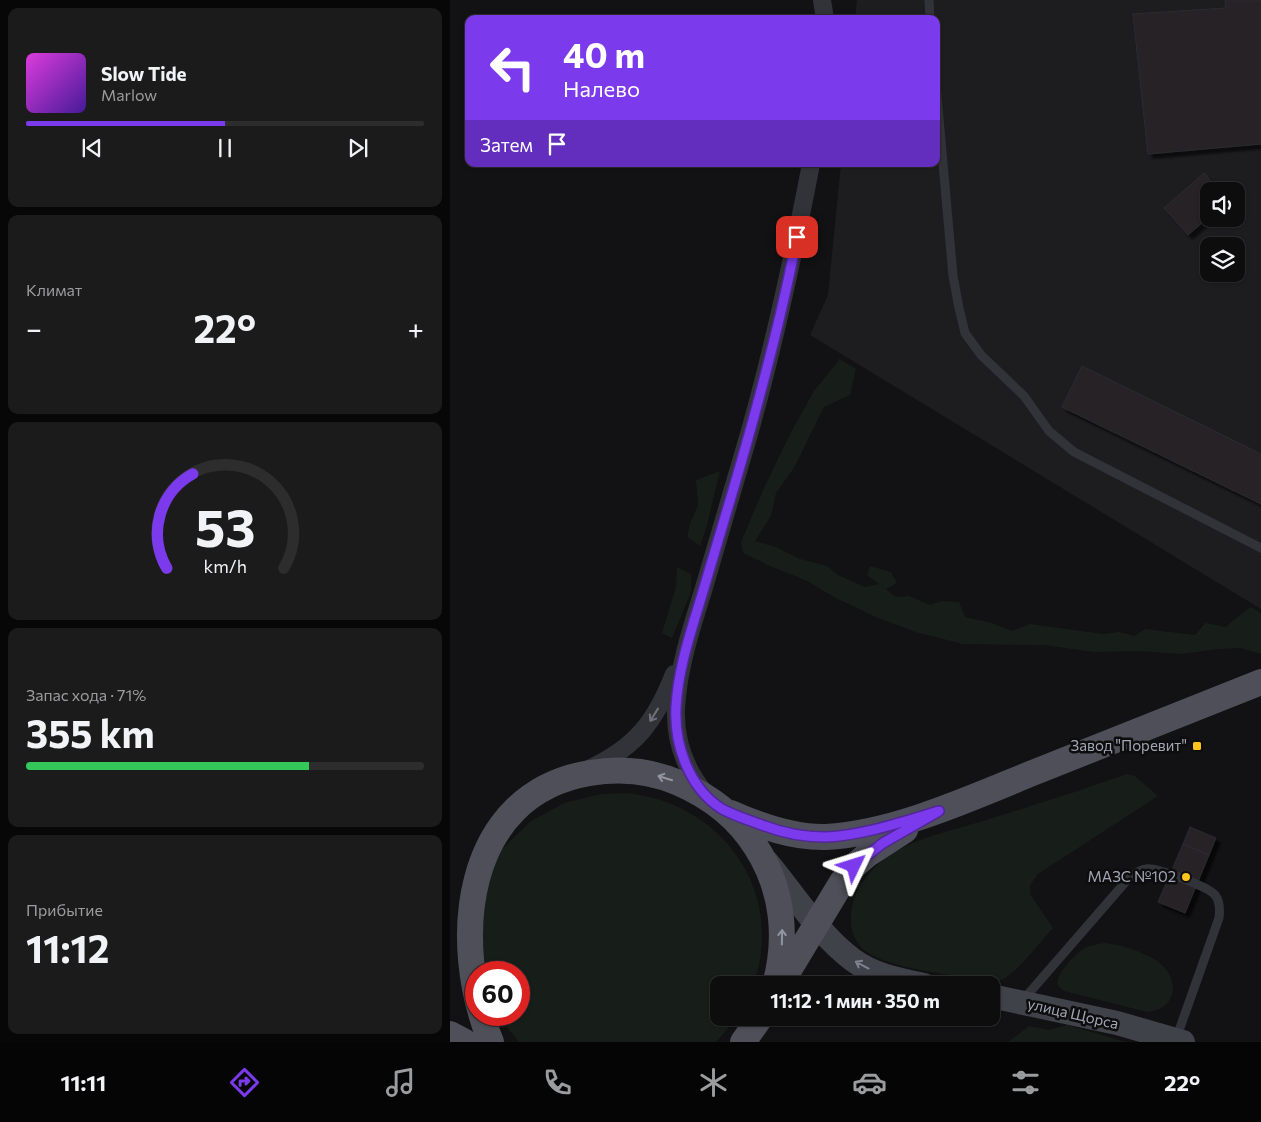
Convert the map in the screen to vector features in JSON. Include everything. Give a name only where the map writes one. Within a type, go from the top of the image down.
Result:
[{"type":"main road","points":[[717,805],[750,821],[776,830],[802,835],[824,837],[872,830],[939,811],[1261,682]]},
{"type":"main road","points":[[450,898],[488,833],[507,812],[530,795],[556,782],[598,772],[643,773],[672,780],[700,793],[717,805],[744,829],[760,853],[838,948],[854,961],[872,971],[887,976]]},
{"type":"main road","points":[[785,976],[842,882],[854,866],[883,843],[939,811]]},
{"type":"main road","points":[[760,853],[772,877],[781,917],[781,958],[777,976]]},
{"type":"main road","points":[[466,870],[456,897],[452,926],[453,954],[459,983],[464,996],[477,1022],[491,1042]]},
{"type":"main road","name":"улица Щорса","points":[[1000,998],[1118,1024],[1180,1041]]},
{"type":"main road","points":[[744,1042],[755,1026]]},
{"type":"main road","points":[[744,1042],[763,1026]]},
{"type":"main road","points":[[450,1034],[466,1042]]},
{"type":"street","points":[[822,0],[824,15]]},
{"type":"street","points":[[569,778],[611,758],[632,743],[648,726],[669,687],[688,639],[756,412],[794,256],[810,167]]},
{"type":"street","points":[[688,639],[678,690],[676,726],[687,766],[698,784],[717,805]]},
{"type":"lane","points":[[929,0],[930,15]]},
{"type":"lane","points":[[940,131],[953,276],[958,308],[965,333],[981,355],[1024,396],[1049,431],[1074,452],[1261,548]]},
{"type":"lane","points":[[1021,1002],[1128,878],[1146,868],[1157,870],[1209,890],[1216,896],[1220,907],[1219,918],[1180,1041]]},
{"type":"shaded area","points":[[857,0],[1261,0],[1261,609],[810,335],[828,295],[841,167],[940,167],[940,15],[855,15]]},
{"type":"shaded area","points":[[840,359],[856,369],[850,395],[824,407],[794,468],[776,493],[771,516],[755,541],[776,547],[800,559],[827,566],[838,575],[865,587],[879,584],[867,575],[870,566],[891,572],[897,583],[886,589],[896,597],[909,596],[930,605],[941,601],[959,602],[965,617],[992,623],[1012,631],[1030,624],[1103,634],[1119,632],[1134,636],[1145,629],[1195,635],[1205,623],[1226,627],[1251,607],[1261,613],[1261,654],[1240,648],[1181,654],[1140,651],[1094,652],[1044,645],[963,644],[919,633],[878,618],[836,598],[805,580],[743,553],[741,542],[791,432],[814,391]]},
{"type":"shaded area","points":[[720,471],[700,546],[687,537],[698,505],[696,480]]},
{"type":"shaded area","points":[[677,567],[691,574],[691,592],[672,638],[662,633],[676,587]]},
{"type":"shaded area","points":[[1127,774],[1135,776],[1158,796],[1038,874],[1030,885],[1030,894],[1053,928],[1007,977],[1000,980],[1000,976],[958,976],[905,967],[875,957],[864,950],[858,943],[853,935],[851,921],[855,896],[870,872],[893,853],[925,838]]},
{"type":"shaded area","points":[[627,793],[661,800],[692,814],[718,834],[738,858],[753,886],[761,917],[761,950],[755,976],[710,976],[710,1026],[730,1026],[716,1042],[519,1042],[506,1026],[530,1026],[530,961],[477,961],[474,928],[497,858],[504,847],[531,821],[564,803],[601,794]]},
{"type":"shaded area","points":[[1105,943],[1135,950],[1162,965],[1172,980],[1172,994],[1169,1001],[1156,1010],[1147,1012],[1068,992],[1060,988],[1058,985],[1059,976],[1077,954],[1092,945]]},
{"type":"shaded area","points":[[1067,1025],[1126,1042],[1008,1042],[1029,1026],[1049,1030]]},
{"type":"building","points":[[1225,0],[1261,0],[1261,144],[1148,154],[1133,14],[1226,8]]},
{"type":"building","points":[[1204,173],[1212,182],[1200,182],[1200,225],[1188,235],[1164,208]]},
{"type":"building","points":[[1082,366],[1261,454],[1261,504],[1062,407]]},
{"type":"building","points":[[1190,827],[1216,838],[1209,855],[1183,844]]},
{"type":"building","points":[[1183,844],[1209,855],[1185,913],[1158,902]]},
{"type":"place","name":"Завод \"Поревит\"","points":[[1197,746]]},
{"type":"place","name":"МАЗС №102","points":[[1186,877]]},
{"type":"route","points":[[797,237],[756,412],[688,639],[678,690],[676,726],[687,766],[698,784],[712,800],[723,809],[776,830],[824,837],[846,835],[872,830],[939,811],[883,843],[854,866]]}]
